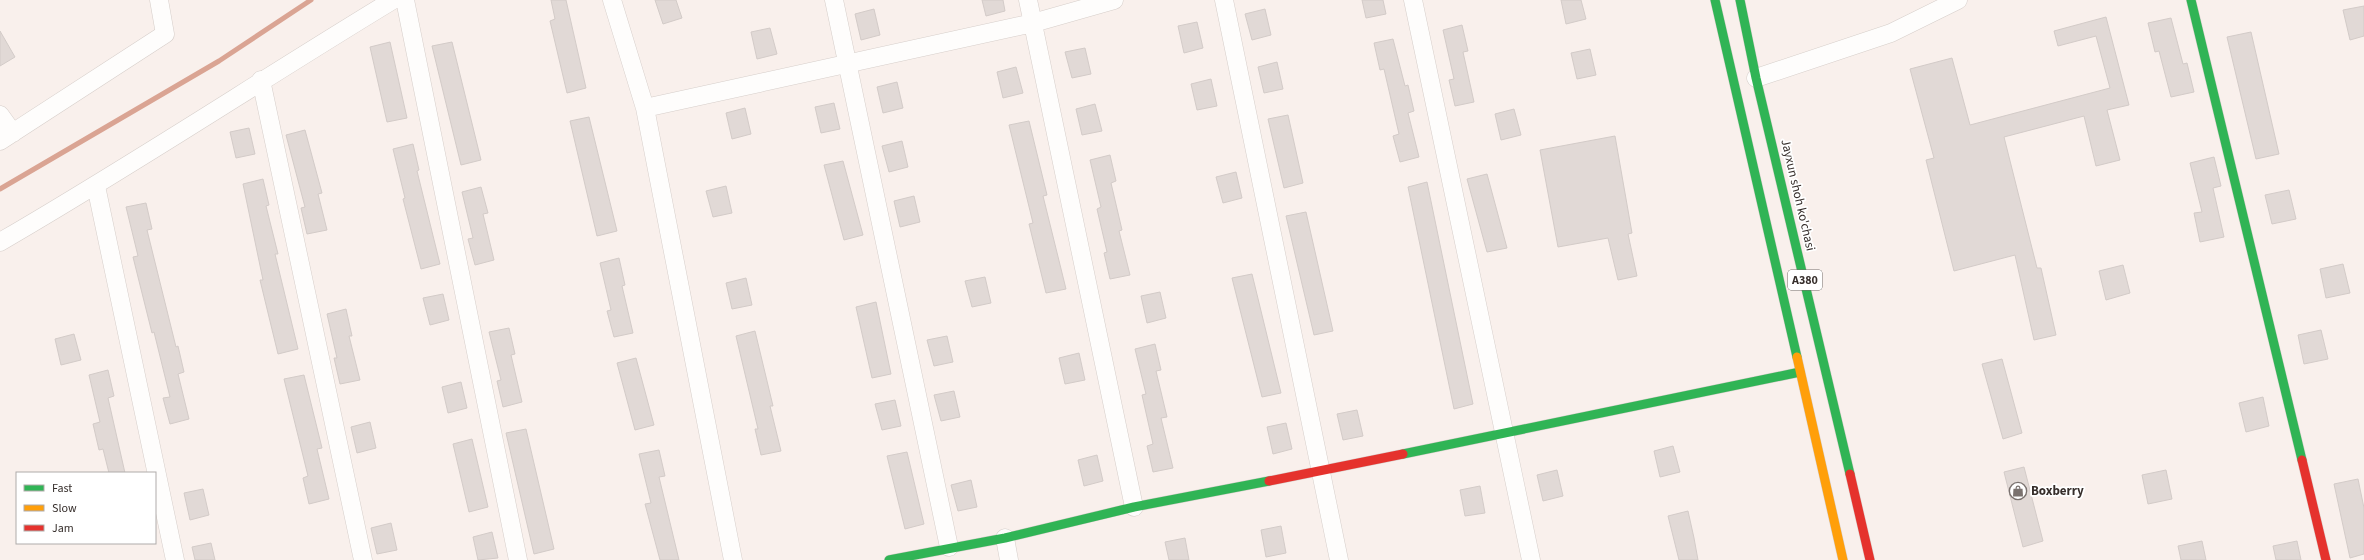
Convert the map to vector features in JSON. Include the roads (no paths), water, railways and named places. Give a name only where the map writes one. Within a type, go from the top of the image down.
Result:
[{"type":"main road","name":"A380","points":[[1715,0],[1843,560]]},
{"type":"main road","name":"Jayxun shoh ko'chasi","points":[[1740,0],[1756,78],[1870,560]]},
{"type":"main road","points":[[2191,0],[2326,560]]},
{"type":"main road","points":[[889,560],[949,546],[1005,538],[1134,507],[1322,471],[1800,372]]},
{"type":"street","points":[[0,115],[6,137],[165,34],[159,0]]},
{"type":"street","points":[[0,242],[96,186],[261,80],[393,0]]},
{"type":"street","points":[[405,0],[518,560]]},
{"type":"street","points":[[612,0],[645,108],[733,560]]},
{"type":"street","points":[[834,0],[846,63],[949,546]]},
{"type":"street","points":[[1028,0],[1134,507]]},
{"type":"street","points":[[645,108],[1033,23],[1114,0]]},
{"type":"street","points":[[1224,0],[1322,471],[1339,560]]},
{"type":"street","points":[[1414,0],[1531,560]]},
{"type":"street","points":[[1756,78],[1891,33],[1958,0]]},
{"type":"street","points":[[261,80],[364,560]]},
{"type":"street","points":[[96,186],[175,560]]},
{"type":"street","points":[[1005,538],[1010,560]]},
{"type":"waterway","points":[[0,189],[219,61],[311,0]]},
{"type":"place","name":"Boxberry","points":[[2018,491]]}]
